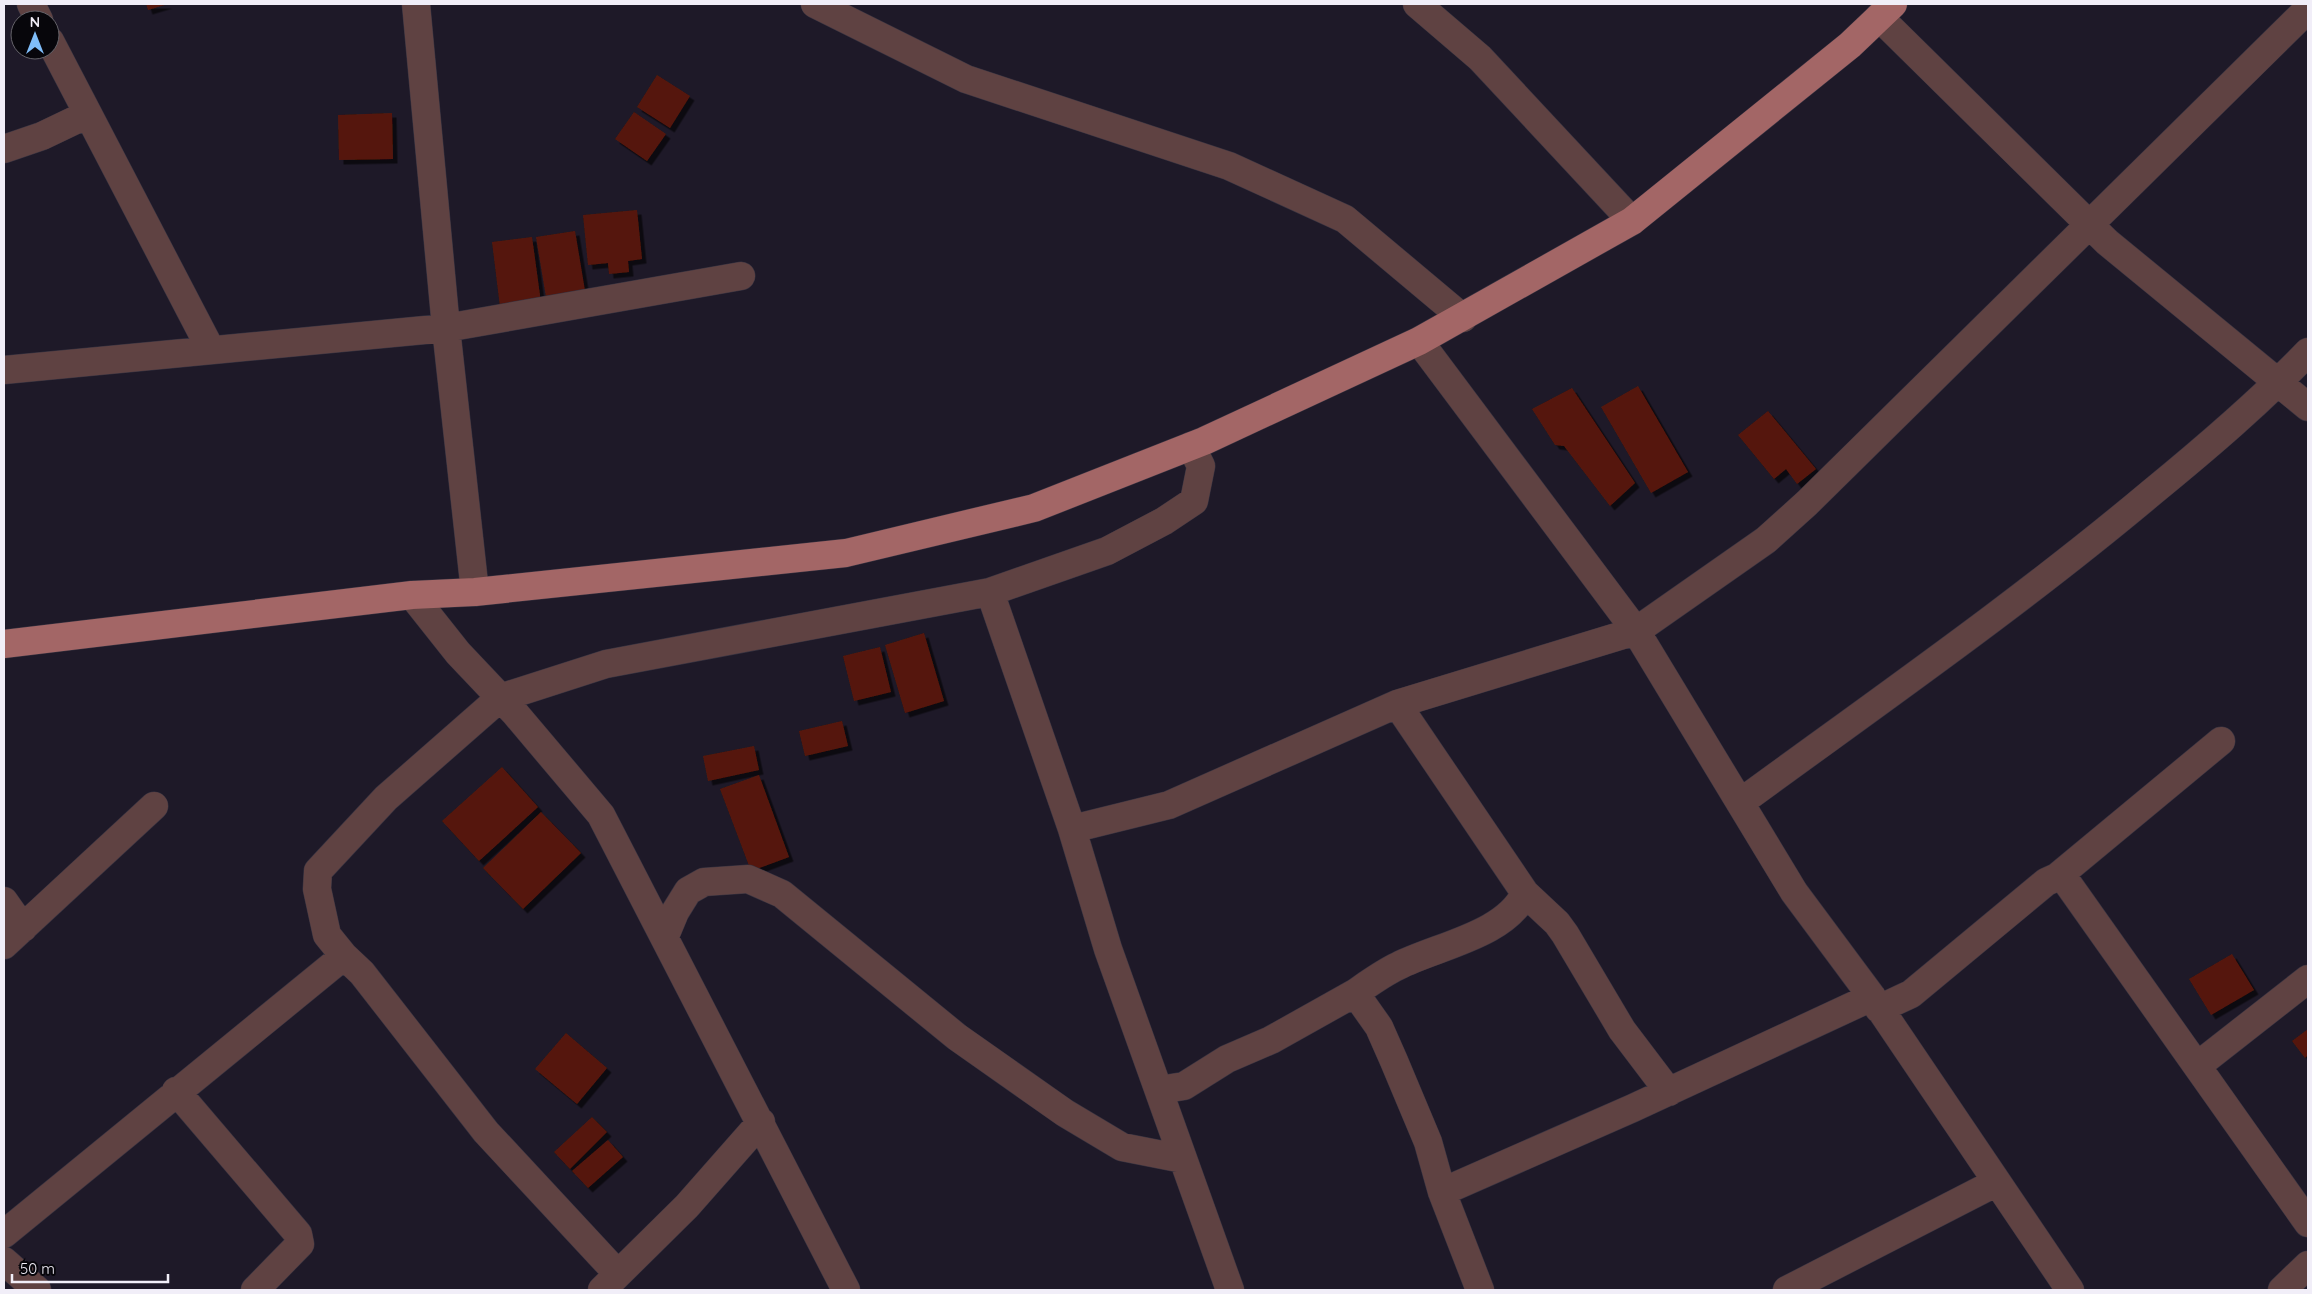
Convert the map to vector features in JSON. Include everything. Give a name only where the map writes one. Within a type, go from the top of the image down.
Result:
[{"type":"main road","points":[[4,644],[412,595],[475,592],[846,553],[1034,508],[1191,446],[1419,341],[1632,222],[1850,45],[1886,10]]},
{"type":"street","points":[[416,4],[446,328],[475,592]]},
{"type":"street","points":[[815,4],[966,79],[1229,166],[1345,219],[1463,318]]},
{"type":"street","points":[[1417,4],[1480,58],[1632,222]]},
{"type":"street","points":[[1072,829],[1169,806],[1396,704],[1636,631],[1766,540],[1800,509],[2090,226],[2308,9]]},
{"type":"street","points":[[1886,10],[2107,242],[2308,407]]},
{"type":"street","points":[[60,60],[211,350]]},
{"type":"street","points":[[4,149],[42,136],[88,114]]},
{"type":"street","points":[[4,370],[446,328],[741,276]]},
{"type":"street","points":[[1419,341],[1636,631],[1794,892],[1876,1003],[2070,1290]]},
{"type":"street","points":[[1741,802],[1993,618],[2090,544],[2222,434],[2279,382],[2308,352]]},
{"type":"street","points":[[761,1122],[687,1206],[610,1282],[486,1132],[362,974],[327,935],[317,889],[318,871],[386,798],[500,698],[606,664],[990,592],[1106,550],[1164,521],[1194,501],[1201,466],[1191,446]]},
{"type":"street","points":[[990,592],[1072,829],[1108,949],[1230,1290]]},
{"type":"street","points":[[412,595],[458,653],[500,698],[601,816],[665,936],[846,1290]]},
{"type":"street","points":[[1396,704],[1525,893],[1557,923],[1565,934],[1622,1030],[1668,1092]]},
{"type":"street","points":[[1442,1192],[1876,1003],[1911,994],[2046,882],[2057,877],[2221,741]]},
{"type":"street","points":[[4,901],[14,936],[154,806]]},
{"type":"street","points":[[2057,877],[2066,881],[2308,1223]]},
{"type":"street","points":[[665,936],[675,912],[688,891],[704,882],[748,879],[782,894],[957,1037],[1065,1113],[1122,1147],[1183,1159]]},
{"type":"street","points":[[1159,1090],[1184,1086],[1227,1059],[1270,1040],[1355,994],[1397,966],[1498,924],[1519,906],[1525,893]]},
{"type":"street","points":[[4,1234],[176,1091],[344,956]]},
{"type":"street","points":[[2197,1066],[2308,979]]},
{"type":"street","points":[[1355,994],[1379,1027],[1394,1061],[1428,1142],[1442,1192],[1480,1290]]},
{"type":"street","points":[[176,1091],[298,1234],[300,1244],[255,1290]]},
{"type":"street","points":[[1787,1290],[1996,1182]]},
{"type":"street","points":[[4,1261],[37,1290]]},
{"type":"street","points":[[2282,1290],[2308,1265]]},
{"type":"building","points":[[146,4],[168,4],[148,10]]},
{"type":"building","points":[[657,75],[690,96],[670,128],[637,107]]},
{"type":"building","points":[[634,112],[666,134],[647,161],[615,139]]},
{"type":"building","points":[[392,113],[393,159],[339,160],[338,115]]},
{"type":"building","points":[[637,210],[642,259],[628,261],[629,272],[609,274],[608,263],[588,265],[583,215]]},
{"type":"building","points":[[575,231],[587,303],[548,309],[536,237]]},
{"type":"building","points":[[532,237],[542,310],[501,315],[492,242]]},
{"type":"building","points":[[1638,386],[1688,472],[1651,493],[1601,407]]},
{"type":"building","points":[[1572,388],[1635,483],[1610,506],[1564,446],[1555,445],[1532,409]]},
{"type":"building","points":[[1768,411],[1816,469],[1797,484],[1786,469],[1774,479],[1738,435]]},
{"type":"building","points":[[924,633],[944,701],[905,713],[885,645]]},
{"type":"building","points":[[880,647],[891,692],[854,701],[843,656]]},
{"type":"building","points":[[842,721],[848,746],[805,756],[799,731]]},
{"type":"building","points":[[754,746],[759,770],[708,781],[703,756]]},
{"type":"building","points":[[502,767],[538,807],[479,861],[442,821]]},
{"type":"building","points":[[759,775],[789,857],[751,871],[720,789]]},
{"type":"building","points":[[541,812],[581,853],[523,909],[483,868]]},
{"type":"building","points":[[2232,954],[2254,990],[2211,1015],[2189,979]]},
{"type":"building","points":[[2308,1029],[2308,1055],[2305,1058],[2292,1041]]},
{"type":"building","points":[[566,1033],[607,1068],[577,1104],[535,1069]]},
{"type":"building","points":[[592,1117],[607,1132],[570,1169],[554,1152]]},
{"type":"building","points":[[608,1140],[623,1157],[588,1188],[572,1171]]}]
